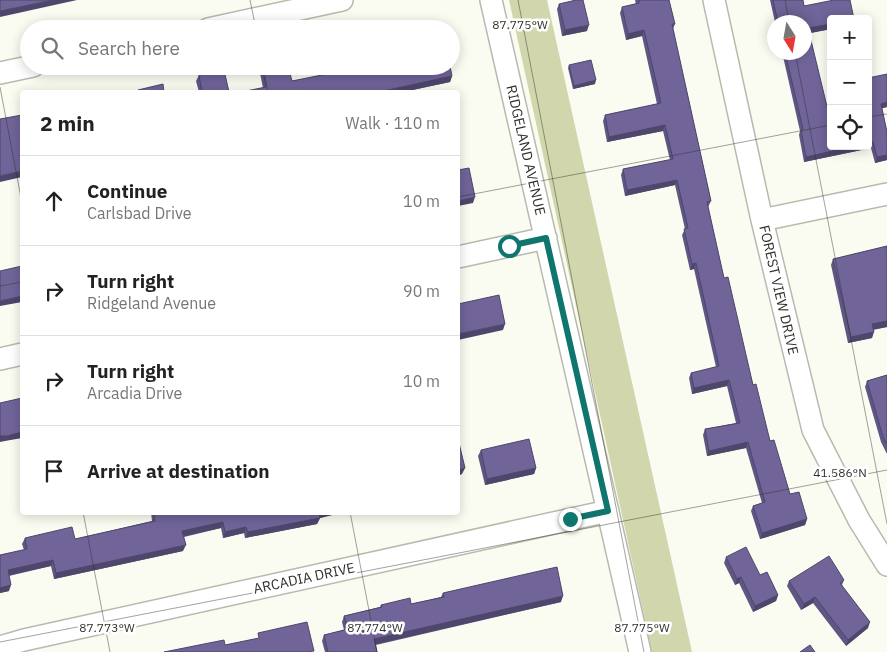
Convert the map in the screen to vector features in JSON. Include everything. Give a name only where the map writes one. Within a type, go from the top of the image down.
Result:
[{"type":"street","points":[[250,20],[342,0]]},
{"type":"street","name":"RIDGELAND AVENUE","points":[[491,0],[640,652]]},
{"type":"street","name":"FOREST VIEW DRIVE","points":[[714,0],[762,220],[813,430],[859,520],[887,565]]},
{"type":"street","points":[[0,73],[20,69]]},
{"type":"street","points":[[762,220],[887,194]]},
{"type":"street","points":[[460,257],[546,238]]},
{"type":"street","points":[[0,359],[20,354]]},
{"type":"street","name":"ARCADIA DRIVE","points":[[0,647],[44,635],[608,511]]},
{"type":"green space","points":[[509,0],[547,0],[692,652],[652,652]]},
{"type":"building","points":[[0,0],[53,0],[0,11]]},
{"type":"building","points":[[583,0],[589,25],[565,30],[559,4]]},
{"type":"building","points":[[639,0],[669,0],[675,24],[672,24],[711,201],[707,202],[724,278],[728,277],[753,385],[756,384],[770,441],[774,440],[790,494],[799,492],[807,519],[762,533],[753,506],[765,502],[748,442],[709,451],[705,429],[740,423],[729,380],[694,388],[691,373],[719,366],[696,263],[692,264],[684,229],[688,228],[677,180],[627,190],[623,169],[673,159],[665,125],[609,137],[605,115],[661,103],[644,30],[628,34],[622,7],[639,3]]},
{"type":"building","points":[[773,0],[803,0],[804,6],[834,0],[850,0],[853,15],[827,15],[827,25],[812,27],[812,15],[776,15]]},
{"type":"building","points":[[812,45],[827,106],[827,150],[837,150],[806,157],[801,130],[803,129],[787,60],[812,60]]},
{"type":"building","points":[[591,60],[596,80],[574,86],[569,65]]},
{"type":"building","points":[[887,74],[887,102],[881,104],[887,132],[887,155],[877,157],[872,142],[872,77]]},
{"type":"building","points":[[199,75],[225,75],[229,90],[202,90]]},
{"type":"building","points":[[264,75],[290,75],[292,81],[322,75],[452,76],[388,90],[251,90],[266,87]]},
{"type":"building","points":[[163,84],[164,90],[138,90]]},
{"type":"building","points":[[20,115],[20,171],[0,176],[0,119]]},
{"type":"building","points":[[469,168],[475,197],[460,201],[460,170]]},
{"type":"building","points":[[887,246],[887,321],[872,324],[874,332],[851,337],[833,259]]},
{"type":"building","points":[[20,266],[20,296],[0,301],[0,271]]},
{"type":"building","points":[[499,295],[505,324],[460,334],[460,304]]},
{"type":"building","points":[[887,375],[887,444],[883,437],[867,381]]},
{"type":"building","points":[[20,398],[20,433],[0,436],[0,403]]},
{"type":"building","points":[[529,439],[536,468],[487,479],[481,450]]},
{"type":"building","points":[[460,447],[465,468],[460,469]]},
{"type":"building","points":[[154,515],[319,515],[320,518],[248,532],[246,527],[225,532],[223,522],[182,531],[186,545],[56,573],[53,560],[8,570],[11,585],[0,588],[0,555],[27,549],[25,538],[72,527],[75,539],[155,521]]},
{"type":"building","points":[[746,547],[760,575],[767,572],[778,595],[755,606],[741,577],[737,579],[726,557]]},
{"type":"building","points":[[829,556],[844,580],[840,583],[870,622],[848,640],[815,597],[804,604],[789,581]]},
{"type":"building","points":[[557,567],[563,596],[374,639],[377,652],[328,652],[324,635],[348,629],[344,616],[410,598],[411,604],[444,597],[443,593]]},
{"type":"building","points":[[307,622],[314,651],[164,652],[224,640],[225,645],[259,638],[258,633]]},
{"type":"building","points":[[810,645],[815,652],[800,652]]},
{"type":"route","points":[[509,246],[546,238],[608,511],[570,519]]}]
